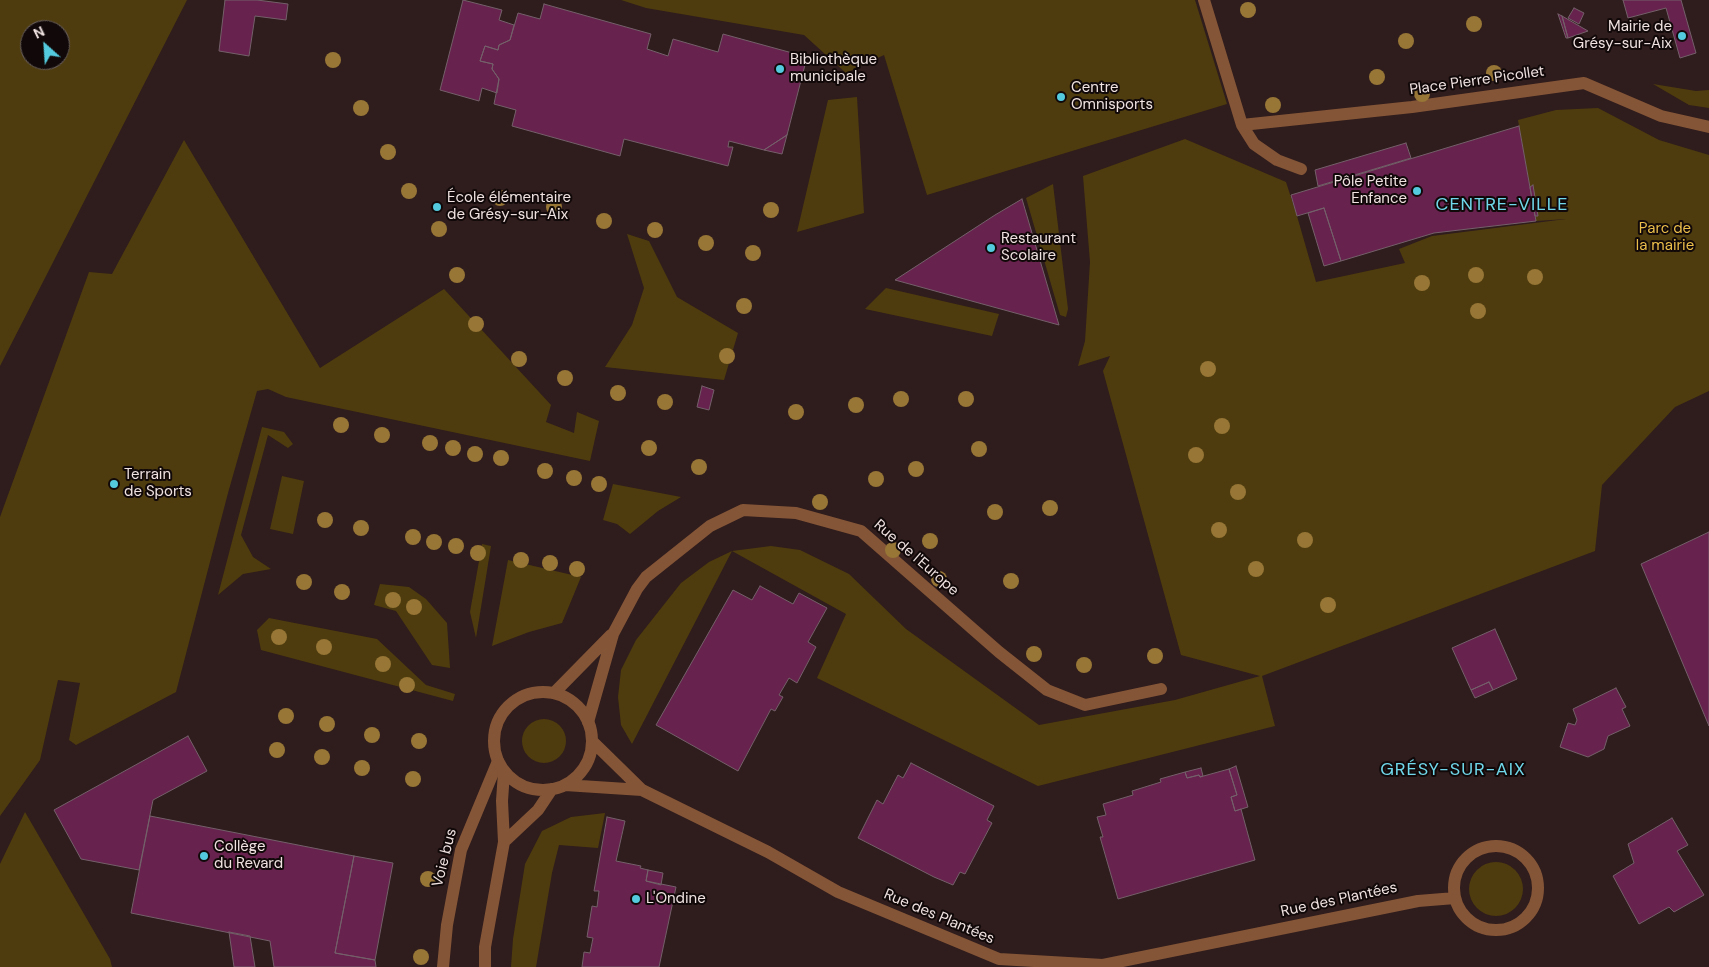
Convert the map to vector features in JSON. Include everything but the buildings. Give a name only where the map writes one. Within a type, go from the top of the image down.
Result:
[{"type":"street","points":[[1204,0],[1242,125],[1254,144],[1277,160],[1301,169]]},
{"type":"street","name":"Place Pierre Picollet","points":[[1242,125],[1412,107],[1584,83],[1661,116],[1709,127]]},
{"type":"street","name":"Rue de l'Europe","points":[[588,722],[613,634],[637,589],[646,578],[710,526],[743,510],[796,513],[861,531],[999,652],[1047,690],[1085,705],[1161,689]]},
{"type":"street","name":"Rue de l'Europe","points":[[554,693],[613,634]]},
{"type":"street","points":[[485,967],[485,947],[504,842],[501,767],[494,749],[496,724],[503,712],[513,702],[525,695],[539,692],[554,693],[568,699],[580,708],[588,722],[592,741],[590,754],[576,777],[565,785],[552,789],[538,790],[525,787],[514,781],[501,767]]},
{"type":"street","name":"Rue des Plantées","points":[[592,741],[642,790],[768,852],[838,892],[999,959],[1102,965],[1418,900],[1455,898]]},
{"type":"street","name":"Voie bus","points":[[443,967],[446,925],[461,850],[501,767]]},
{"type":"street","name":"Rue des Plantées","points":[[565,785],[642,790]]},
{"type":"street","points":[[504,842],[538,810],[552,789]]},
{"type":"street","points":[[1488,846],[1502,846],[1515,850],[1527,858],[1534,870],[1538,883],[1537,897],[1532,910],[1522,921],[1510,928],[1497,930],[1482,928],[1470,921],[1461,911],[1455,898],[1454,884],[1457,871],[1465,859],[1475,851],[1488,846]]},
{"type":"green space","points":[[0,0],[187,0],[0,366]]},
{"type":"green space","name":"Centre Omnisports","points":[[621,0],[1195,0],[1227,104],[927,195],[884,55],[846,73],[804,35],[646,8]]},
{"type":"green space","points":[[1653,84],[1696,91],[1709,90],[1709,108],[1689,105]]},
{"type":"green space","points":[[857,97],[864,213],[797,232],[828,100]]},
{"type":"green space","name":"Parc de la mairie","points":[[1598,108],[1659,140],[1709,155],[1709,391],[1675,407],[1602,485],[1595,551],[1262,676],[1275,726],[1038,786],[817,678],[846,614],[732,551],[771,546],[800,550],[849,574],[906,629],[1039,725],[1175,700],[1260,676],[1181,655],[1103,371],[1110,356],[1078,366],[1085,341],[1090,262],[1083,176],[1185,139],[1286,182],[1316,282],[1405,263],[1399,249],[1432,236],[1566,219],[1536,221],[1518,120],[1556,110]]},
{"type":"green space","points":[[184,140],[320,368],[444,289],[551,405],[546,422],[574,433],[577,412],[599,421],[590,461],[286,397],[268,389],[257,391],[176,692],[76,745],[69,740],[80,683],[58,680],[40,760],[0,816],[0,517],[89,272],[112,274]]},
{"type":"green space","points":[[1053,184],[1068,309],[1066,317],[1060,315],[1026,198]]},
{"type":"green space","points":[[627,234],[649,241],[677,297],[738,333],[724,380],[605,367],[632,325],[644,288]]},
{"type":"green space","points":[[886,288],[999,314],[992,336],[865,309]]},
{"type":"green space","points":[[262,427],[284,432],[293,444],[288,448],[268,435],[241,535],[253,557],[271,569],[243,574],[218,595]]},
{"type":"green space","points":[[282,476],[304,481],[293,534],[270,529]]},
{"type":"green space","points":[[613,484],[681,497],[658,511],[630,534],[617,524],[603,520]]},
{"type":"green space","points":[[482,544],[491,546],[476,638],[470,612]]},
{"type":"green space","points":[[732,551],[632,744],[621,725],[618,697],[621,670],[636,640],[681,583],[709,562]]},
{"type":"green space","points":[[508,560],[581,577],[562,623],[529,632],[492,646]]},
{"type":"green space","points":[[380,584],[409,587],[426,599],[447,623],[450,668],[432,665],[396,611],[374,605]]},
{"type":"green space","points":[[269,618],[377,639],[426,685],[455,694],[453,701],[261,650],[257,630]]},
{"type":"green space","points":[[548,719],[560,725],[565,732],[565,750],[560,757],[553,762],[540,763],[528,757],[523,750],[522,737],[528,725],[535,720]]},
{"type":"green space","points":[[25,812],[110,959],[112,967],[0,967],[0,864]]},
{"type":"green space","points":[[605,813],[598,848],[559,845],[552,873],[536,967],[511,967],[513,939],[525,864],[542,831],[571,817]]},
{"type":"green space","points":[[1496,862],[1515,870],[1523,889],[1515,908],[1496,916],[1477,908],[1469,889],[1477,870]]},
{"type":"place","name":"Mairie de Grésy-sur-Aix","points":[[1682,36]]},
{"type":"place","name":"Bibliothèque municipale","points":[[780,69]]},
{"type":"place","name":"Centre Omnisports","points":[[1061,97]]},
{"type":"place","name":"Pôle Petite Enfance","points":[[1417,191]]},
{"type":"place","name":"École élémentaire de Grésy-sur-Aix","points":[[437,207]]},
{"type":"place","name":"Restaurant Scolaire","points":[[991,248]]},
{"type":"place","name":"Terrain de Sports","points":[[114,484]]},
{"type":"place","name":"Collège du Revard","points":[[204,856]]},
{"type":"place","name":"L'Ondine","points":[[636,899]]},
{"type":"district","name":"CENTRE-VILLE","points":[[1502,205]]},
{"type":"district","name":"GRÉSY-SUR-AIX","points":[[1453,770]]}]
